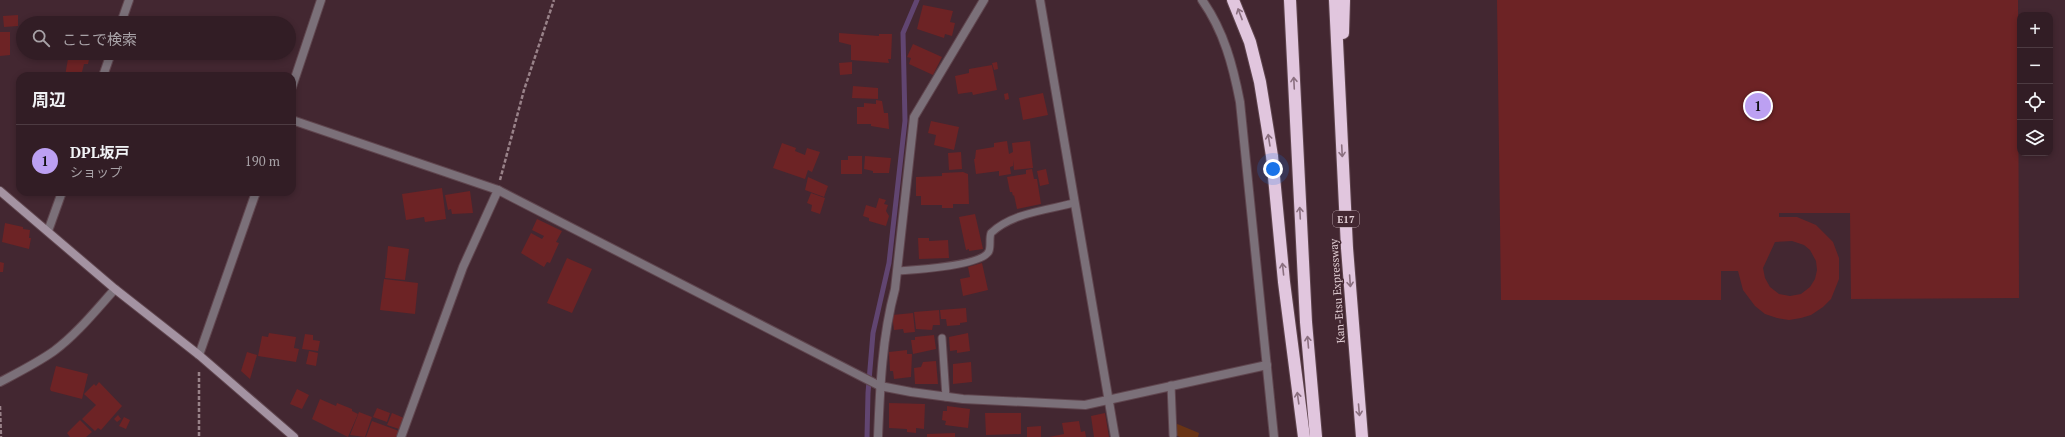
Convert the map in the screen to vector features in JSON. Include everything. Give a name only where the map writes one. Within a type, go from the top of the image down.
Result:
[{"type":"highway","points":[[1233,0],[1250,42],[1260,82],[1272,156],[1284,282],[1304,437]]},
{"type":"highway","points":[[1290,0],[1306,322],[1316,437]]},
{"type":"highway","name":"Kan-Etsu Expressway","points":[[1335,0],[1341,132],[1362,437]]},
{"type":"highway","points":[[1341,132],[1344,0]]},
{"type":"street","points":[[123,16],[129,0]]},
{"type":"street","points":[[296,76],[321,0]]},
{"type":"street","points":[[878,437],[877,384],[895,288],[914,117],[984,0]]},
{"type":"street","points":[[1040,0],[1115,437]]},
{"type":"street","points":[[1202,0],[1226,43],[1240,102],[1274,437]]},
{"type":"street","points":[[104,72],[109,60]]},
{"type":"street","points":[[296,121],[498,190],[877,384],[911,392],[946,396],[1084,405],[1267,365]]},
{"type":"street","points":[[401,437],[463,267],[498,190]]},
{"type":"street","points":[[0,191],[115,288],[199,355],[294,437]]},
{"type":"street","points":[[48,231],[61,196]]},
{"type":"street","points":[[199,355],[255,196]]},
{"type":"street","points":[[0,382],[24,370],[55,350],[84,323],[115,288]]},
{"type":"lane","points":[[897,271],[944,268],[984,257],[989,251],[991,233],[999,226],[1014,219],[1074,203]]},
{"type":"lane","points":[[942,338],[946,396]]},
{"type":"lane","points":[[1171,385],[1172,435]]},
{"type":"path","points":[[498,190],[524,90],[554,0]]},
{"type":"path","points":[[199,355],[199,437]]},
{"type":"path","points":[[0,406],[1,437]]},
{"type":"shaded area","points":[[1175,423],[1199,433],[1198,437],[1180,437],[1175,435]]},
{"type":"building","points":[[1497,0],[2018,0],[2017,156],[2019,156],[2019,298],[1851,299],[1850,213],[1779,213],[1779,217],[1797,217],[1816,225],[1833,242],[1839,258],[1839,279],[1831,299],[1823,307],[1811,315],[1789,320],[1777,318],[1765,314],[1755,306],[1743,290],[1738,271],[1721,271],[1721,300],[1501,300]],"holes":[[[1792,241],[1804,245],[1810,250],[1816,261],[1817,270],[1815,279],[1810,287],[1801,294],[1790,296],[1779,294],[1770,287],[1765,278],[1763,268],[1775,242]]]},
{"type":"building","points":[[923,5],[953,11],[950,22],[955,23],[952,36],[945,34],[944,38],[917,29]]},
{"type":"building","points":[[18,15],[16,16],[16,26],[4,27],[3,16]]},
{"type":"building","points":[[0,32],[10,32],[10,55],[0,56]]},
{"type":"building","points":[[839,33],[879,36],[879,34],[892,34],[891,59],[888,59],[889,63],[851,60],[851,45],[839,42]]},
{"type":"building","points":[[913,44],[942,57],[933,75],[909,64],[911,58],[907,57]]},
{"type":"building","points":[[68,60],[89,60],[88,64],[84,64],[82,72],[66,72]]},
{"type":"building","points":[[852,62],[852,74],[840,75],[839,63]]},
{"type":"building","points":[[997,62],[998,69],[994,70],[992,63]]},
{"type":"building","points":[[992,65],[997,90],[973,95],[972,92],[958,94],[955,76],[969,73],[969,69]]},
{"type":"building","points":[[853,86],[878,88],[878,99],[852,98]]},
{"type":"building","points":[[1008,93],[1009,99],[1005,100],[1004,94]]},
{"type":"building","points":[[1043,93],[1048,115],[1023,120],[1019,98]]},
{"type":"building","points":[[876,100],[882,101],[884,113],[888,113],[889,129],[871,126],[871,124],[857,124],[857,107],[864,107],[864,103],[876,104]]},
{"type":"building","points":[[931,121],[959,127],[954,150],[934,145],[936,135],[928,133]]},
{"type":"building","points":[[1007,141],[1009,154],[1013,152],[1012,143],[1030,141],[1033,168],[1014,170],[1013,160],[1013,166],[1010,167],[1011,174],[999,176],[999,171],[976,174],[974,159],[976,150],[994,147],[994,143]]},
{"type":"building","points":[[782,143],[796,148],[795,151],[805,155],[807,148],[820,152],[812,172],[808,170],[805,179],[773,168]]},
{"type":"building","points":[[961,152],[962,169],[949,170],[948,153]]},
{"type":"building","points":[[848,156],[862,156],[862,174],[841,174],[841,160],[848,160]]},
{"type":"building","points":[[865,156],[891,158],[889,173],[873,173],[873,171],[864,169]]},
{"type":"building","points":[[1032,169],[1034,179],[1037,179],[1041,204],[1017,209],[1014,195],[1013,196],[1012,192],[1010,192],[1007,177],[1026,174],[1026,170]]},
{"type":"building","points":[[1046,169],[1049,184],[1040,186],[1037,171]]},
{"type":"building","points":[[963,172],[968,174],[969,204],[953,204],[953,208],[942,208],[942,205],[921,205],[921,196],[916,196],[916,177],[942,176],[942,173]]},
{"type":"building","points":[[808,177],[828,186],[824,197],[805,190]]},
{"type":"building","points":[[442,188],[446,219],[425,222],[424,217],[406,220],[402,194]]},
{"type":"building","points":[[470,191],[473,213],[452,214],[451,209],[448,210],[445,195]]},
{"type":"building","points":[[811,193],[825,198],[820,214],[811,211],[812,205],[807,203]]},
{"type":"building","points":[[879,198],[886,200],[884,204],[888,205],[886,211],[889,216],[886,226],[869,221],[869,218],[863,216],[866,205],[876,208]]},
{"type":"building","points":[[975,214],[983,249],[969,251],[969,249],[966,250],[959,217]]},
{"type":"building","points":[[537,219],[562,231],[556,242],[559,243],[550,263],[547,262],[544,267],[521,253],[531,233],[542,239],[544,236],[532,230]]},
{"type":"building","points":[[5,223],[30,230],[29,238],[31,238],[29,249],[2,242]]},
{"type":"building","points":[[918,238],[929,238],[929,241],[948,240],[949,258],[919,259]]},
{"type":"building","points":[[388,246],[409,249],[405,280],[385,278]]},
{"type":"building","points":[[567,258],[592,269],[572,313],[547,303]]},
{"type":"building","points":[[0,262],[4,263],[3,272],[0,272]]},
{"type":"building","points":[[982,263],[988,290],[963,296],[960,279],[970,277],[968,267]]},
{"type":"building","points":[[384,279],[418,283],[415,314],[380,310]]},
{"type":"building","points":[[966,308],[967,322],[960,323],[960,325],[947,326],[946,319],[941,319],[940,310]]},
{"type":"building","points":[[939,310],[940,325],[933,325],[932,330],[916,329],[914,312]]},
{"type":"building","points":[[913,313],[915,332],[904,333],[903,329],[894,330],[892,315]]},
{"type":"building","points":[[269,333],[296,337],[294,348],[299,349],[296,362],[258,356],[262,336],[268,337]]},
{"type":"building","points":[[968,333],[970,351],[957,353],[957,350],[950,351],[949,337]]},
{"type":"building","points":[[305,334],[313,335],[313,340],[320,341],[318,351],[302,349]]},
{"type":"building","points":[[934,335],[936,349],[913,354],[911,340],[915,340],[915,337]]},
{"type":"building","points":[[907,350],[907,354],[912,354],[911,377],[894,379],[893,371],[890,371],[889,352]]},
{"type":"building","points":[[309,351],[318,353],[316,366],[306,364]]},
{"type":"building","points":[[247,352],[257,355],[250,379],[241,371]]},
{"type":"building","points":[[936,361],[938,384],[915,384],[914,368],[921,367],[923,362]]},
{"type":"building","points":[[971,362],[972,382],[953,384],[953,364]]},
{"type":"building","points":[[56,366],[88,374],[82,399],[51,391],[50,389]]},
{"type":"building","points":[[99,382],[122,406],[101,430],[98,428],[95,431],[82,419],[96,405],[84,394],[94,384],[96,386]]},
{"type":"building","points":[[297,389],[309,395],[302,409],[290,404]]},
{"type":"building","points":[[320,399],[336,406],[337,403],[352,409],[352,411],[358,414],[348,437],[312,419]]},
{"type":"building","points":[[889,403],[925,404],[924,429],[916,428],[916,433],[907,432],[907,429],[889,428]]},
{"type":"building","points":[[947,406],[970,409],[968,428],[945,425],[946,421],[942,420],[943,411],[947,411]]},
{"type":"building","points":[[377,408],[390,413],[387,422],[373,417]]},
{"type":"building","points":[[359,412],[372,417],[365,437],[350,435]]},
{"type":"building","points":[[392,413],[404,418],[399,429],[387,425]]},
{"type":"building","points":[[985,413],[1021,413],[1021,434],[986,435]]},
{"type":"building","points":[[1105,413],[1109,437],[1094,437],[1091,416]]},
{"type":"building","points":[[118,415],[121,419],[117,422],[114,419]]},
{"type":"building","points":[[124,417],[130,420],[126,429],[119,426]]},
{"type":"building","points":[[80,420],[92,432],[86,437],[70,437],[67,433]]},
{"type":"building","points":[[372,421],[399,431],[397,437],[366,437]]},
{"type":"building","points":[[1079,421],[1081,432],[1085,431],[1086,437],[1049,437],[1064,434],[1062,423]]},
{"type":"building","points":[[1041,426],[1041,437],[1027,437],[1027,427]]},
{"type":"building","points":[[955,433],[955,437],[927,437],[927,434]]},
{"type":"waterway","points":[[867,437],[868,393],[873,333],[889,263],[905,121],[903,33],[917,0]]},
{"type":"place","name":"DPL坂戸","points":[[1758,106]]}]
